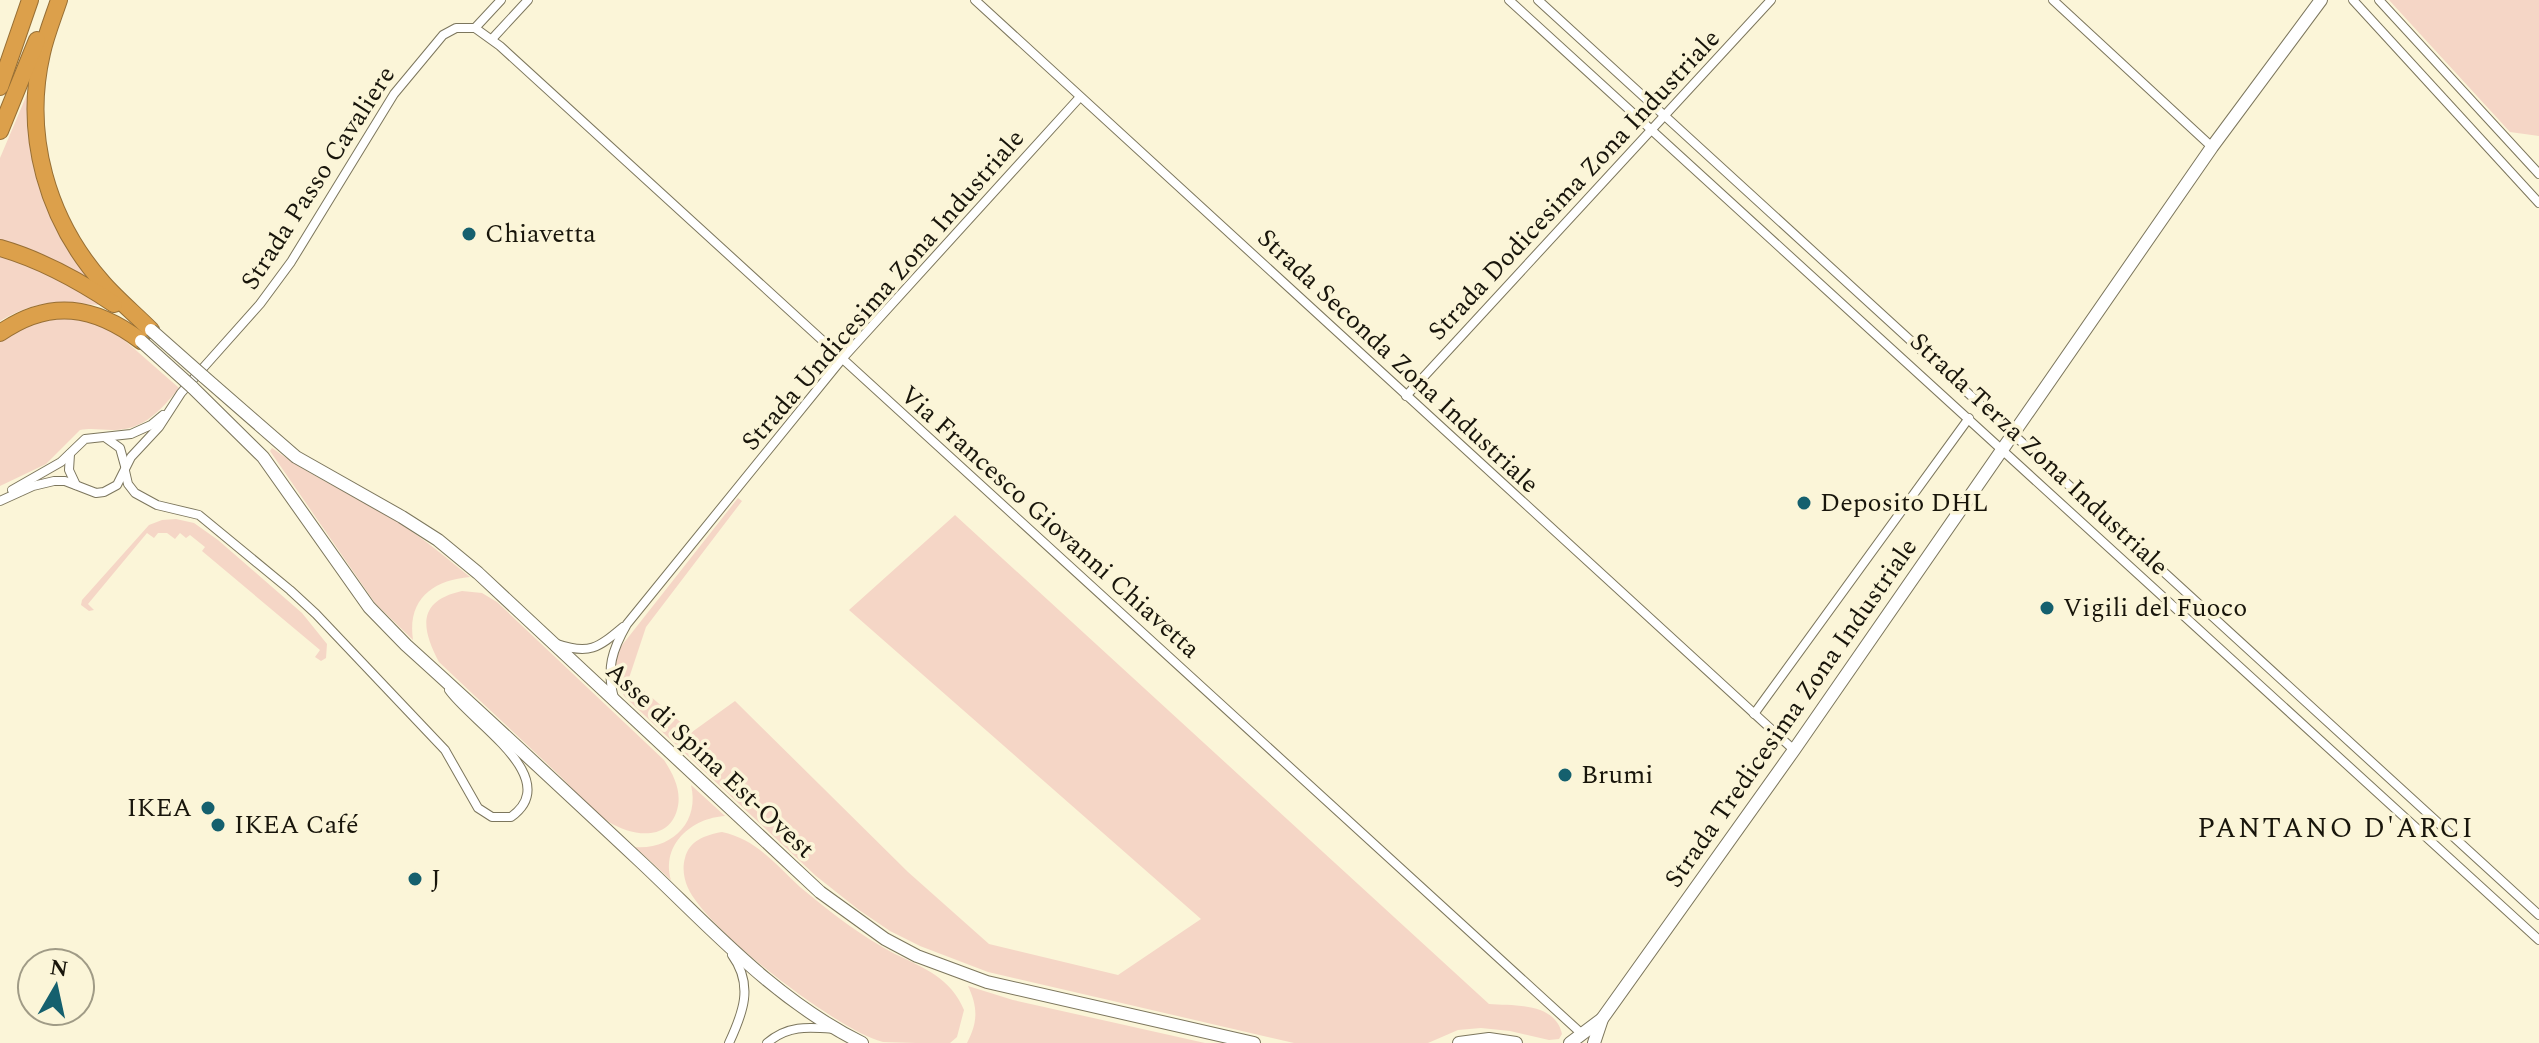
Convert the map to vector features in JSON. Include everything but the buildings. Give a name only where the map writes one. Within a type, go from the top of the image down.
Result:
[{"type":"highway","points":[[0,87],[30,0]]},
{"type":"highway","points":[[0,131],[50,0]]},
{"type":"highway","points":[[59,0],[42,51],[35,98],[35,131],[46,181],[66,232],[146,336]]},
{"type":"highway","points":[[0,248],[43,262],[74,278],[146,336]]},
{"type":"highway","points":[[0,333],[36,314],[74,310],[112,320],[146,336]]},
{"type":"main road","name":"Strada Tredicesima Zona Industriale","points":[[1602,1019],[1794,750],[2212,147],[2321,0]]},
{"type":"main road","name":"Asse di Spina Est-Ovest","points":[[146,336],[203,376],[296,457],[438,540],[478,573],[820,892],[865,925],[917,956],[987,982],[1254,1043]]},
{"type":"main road","points":[[146,336],[263,457],[369,607],[760,976],[834,1030],[862,1043]]},
{"type":"main road","points":[[1570,1043],[1602,1019]]},
{"type":"main road","points":[[1594,1043],[1602,1019]]},
{"type":"main road","points":[[1459,1043],[1489,1039],[1516,1043]]},
{"type":"street","points":[[475,28],[501,0]]},
{"type":"street","points":[[492,39],[528,0]]},
{"type":"street","name":"Strada Seconda Zona Industriale","points":[[975,0],[1794,750]]},
{"type":"street","name":"Strada Terza Zona Industriale","points":[[1509,0],[2539,940]]},
{"type":"street","name":"Strada Terza Zona Industriale","points":[[1538,0],[2539,915]]},
{"type":"street","name":"Strada Dodicesima Zona Industriale","points":[[1406,396],[1771,0]]},
{"type":"street","points":[[2053,0],[2212,147]]},
{"type":"street","points":[[2353,0],[2539,203]]},
{"type":"street","points":[[2379,0],[2539,174]]},
{"type":"street","name":"Strada Passo Cavaliere","points":[[173,406],[260,304],[291,262],[394,94],[431,47],[456,28],[475,28]]},
{"type":"street","name":"Via Francesco Giovanni Chiavetta","points":[[475,28],[492,39],[1582,1034]]},
{"type":"street","name":"Strada Undicesima Zona Industriale","points":[[627,624],[842,359],[1080,97]]},
{"type":"street","points":[[1881,337],[1895,324]]},
{"type":"street","points":[[0,500],[51,468],[85,439],[131,434],[151,425],[173,406]]},
{"type":"street","points":[[0,500],[45,482],[65,481],[85,491],[104,492],[117,485],[125,468],[173,406]]},
{"type":"street","points":[[1754,714],[1969,418]]},
{"type":"street","points":[[105,438],[120,448],[128,484],[135,493],[157,505],[199,515],[290,590],[445,750],[478,808],[492,817],[511,817],[527,800],[529,783],[513,756],[459,705],[440,676]]},
{"type":"street","points":[[71,453],[69,470],[76,485]]},
{"type":"street","points":[[551,642],[573,649],[593,649],[627,624]]},
{"type":"street","points":[[616,702],[611,686],[610,658],[627,624]]},
{"type":"street","points":[[2318,738],[2331,725]]},
{"type":"street","points":[[719,939],[741,968],[746,991],[744,1005],[729,1043]]},
{"type":"street","points":[[767,1043],[785,1030],[801,1026],[834,1030]]},
{"type":"shaded area","points":[[2389,0],[2539,0],[2539,136],[2510,132]]},
{"type":"shaded area","points":[[28,92],[31,93],[36,157],[100,287],[0,244],[0,158]]},
{"type":"shaded area","points":[[0,252],[102,300],[98,305],[59,303],[36,306],[0,321]]},
{"type":"shaded area","points":[[73,318],[97,323],[114,331],[179,388],[142,423],[123,429],[80,430],[46,464],[0,486],[0,342],[34,324]]},
{"type":"shaded area","points":[[272,448],[401,524],[470,577],[445,582],[425,594],[414,613],[413,640],[375,603],[270,451]]},
{"type":"shaded area","points":[[738,498],[742,501],[646,627],[629,678],[692,732],[735,701],[908,872],[989,944],[1118,975],[1201,919],[849,610],[955,515],[1489,1004],[1542,1011],[1558,1024],[1562,1034],[1559,1039],[1481,1028],[1458,1030],[1428,1043],[1294,1043],[988,972],[890,931],[816,876],[625,697],[618,685],[615,662],[619,649]]},
{"type":"shaded area","points":[[176,519],[194,523],[218,540],[302,613],[327,644],[326,658],[321,661],[315,657],[320,650],[202,551],[205,547],[190,535],[186,538],[180,533],[175,539],[167,533],[158,533],[154,538],[147,533],[88,604],[94,610],[89,611],[81,605],[82,600],[149,525]]},
{"type":"shaded area","points":[[462,591],[482,593],[497,602],[664,760],[678,794],[678,806],[668,826],[659,831],[640,833],[619,827],[602,817],[439,662],[429,638],[427,618],[437,602]]},
{"type":"shaded area","points":[[691,785],[725,816],[701,822],[682,835],[671,855],[671,880],[635,847],[661,844],[680,831],[691,811]]},
{"type":"shaded area","points":[[722,832],[755,846],[846,923],[944,982],[964,1010],[957,1037],[950,1043],[883,1042],[862,1034],[807,1000],[746,952],[700,906],[685,877],[684,862],[690,847],[704,837]]},
{"type":"shaded area","points":[[968,986],[1013,1000],[1205,1043],[967,1043],[975,1014]]},
{"type":"place","name":"Chiavetta","points":[[469,234]]},
{"type":"place","name":"Deposito DHL","points":[[1804,503]]},
{"type":"place","name":"Vigili del Fuoco","points":[[2047,608]]},
{"type":"place","name":"Brumi","points":[[1565,775]]},
{"type":"place","name":"IKEA","points":[[208,808]]},
{"type":"place","name":"IKEA Café","points":[[218,825]]},
{"type":"place","name":"J","points":[[415,879]]},
{"type":"district","name":"PANTANO D'ARCI","points":[[2336,828]]}]
